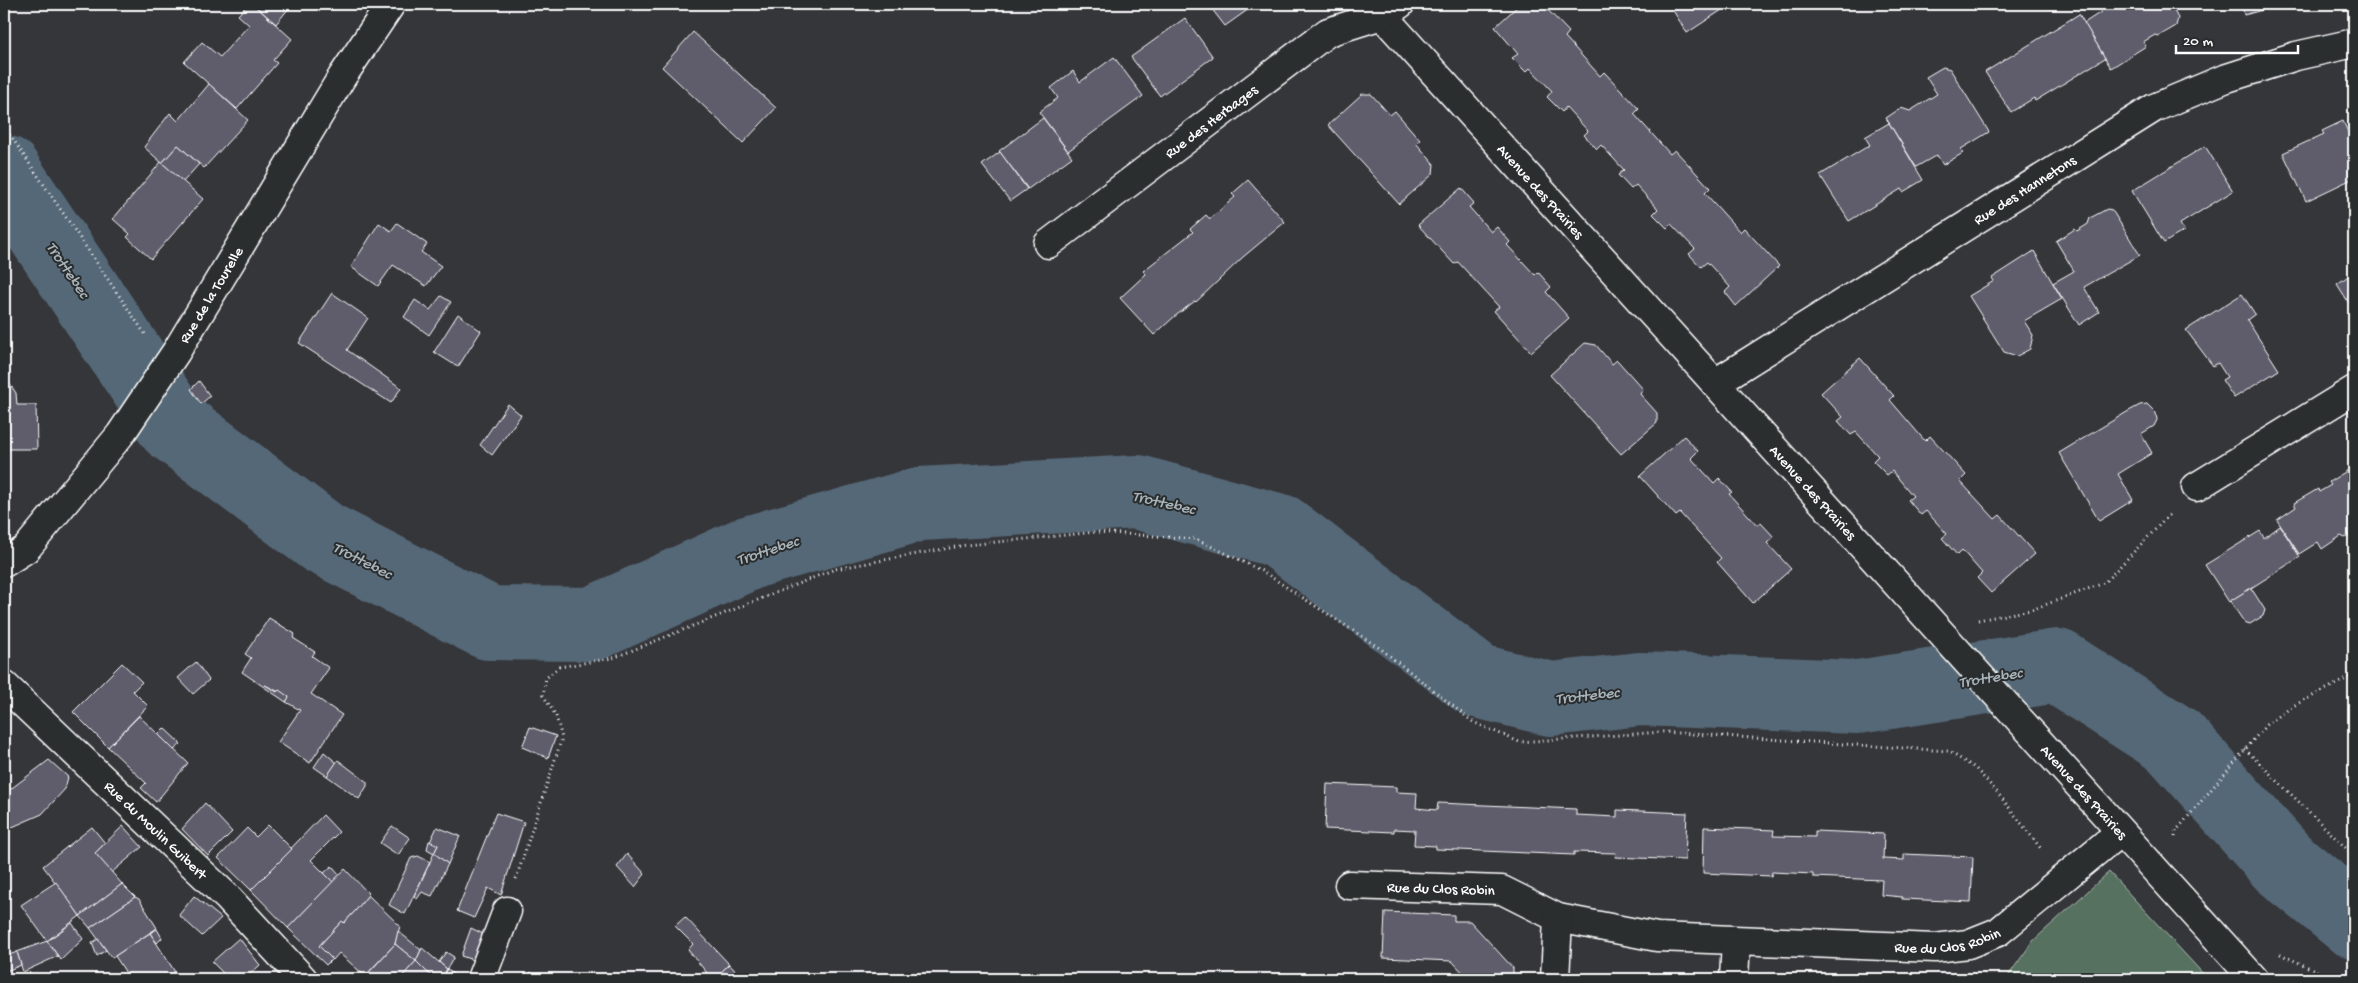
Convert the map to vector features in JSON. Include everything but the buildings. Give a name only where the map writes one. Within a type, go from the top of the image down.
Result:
[{"type":"street","name":"Rue de la Tourelle","points":[[4,563],[26,549],[120,435],[164,371],[337,86],[391,4]]},
{"type":"street","name":"Rue des Herbages","points":[[1048,244],[1328,32],[1384,8]]},
{"type":"street","name":"Avenue des Prairies","points":[[1384,8],[1715,383],[2254,979]]},
{"type":"street","name":"Rue des Hannetons","points":[[1715,383],[2154,108],[2224,79],[2296,56],[2354,43]]},
{"type":"street","points":[[2196,487],[2354,390]]},
{"type":"street","name":"Rue du Moulin Guibert","points":[[4,685],[227,897],[303,979]]},
{"type":"street","name":"Rue du Clos Robin","points":[[1349,885],[1502,890],[1558,918],[1656,937],[1935,948],[1968,944],[1998,932],[2120,832]]},
{"type":"street","points":[[484,974],[508,910]]},
{"type":"street","points":[[1555,979],[1558,918]]},
{"type":"street","points":[[1734,979],[1736,941]]},
{"type":"path","points":[[4,126],[164,371]]},
{"type":"path","points":[[1951,644],[1978,620],[2031,610],[2104,583],[2196,487]]},
{"type":"path","points":[[508,910],[522,858],[562,738],[556,716],[543,695],[546,678],[559,667],[613,658],[835,570],[966,545],[1097,532],[1196,539],[1262,571],[1381,649],[1473,722],[1519,742],[1663,732],[1948,751],[1976,768],[2065,878]]},
{"type":"path","points":[[2174,838],[2176,831],[2266,726],[2293,706],[2354,675]]},
{"type":"path","points":[[2245,749],[2354,856]]},
{"type":"green space","points":[[2109,872],[2208,979],[2006,979],[2033,941]]},
{"type":"waterway","name":"Trottebec","points":[[4,172],[173,425],[323,538],[489,623],[592,624],[751,552],[920,504],[1137,492],[1280,531],[1478,681],[1551,699],[1640,689],[1858,697],[2057,666],[2174,741],[2283,863],[2354,921]]}]
